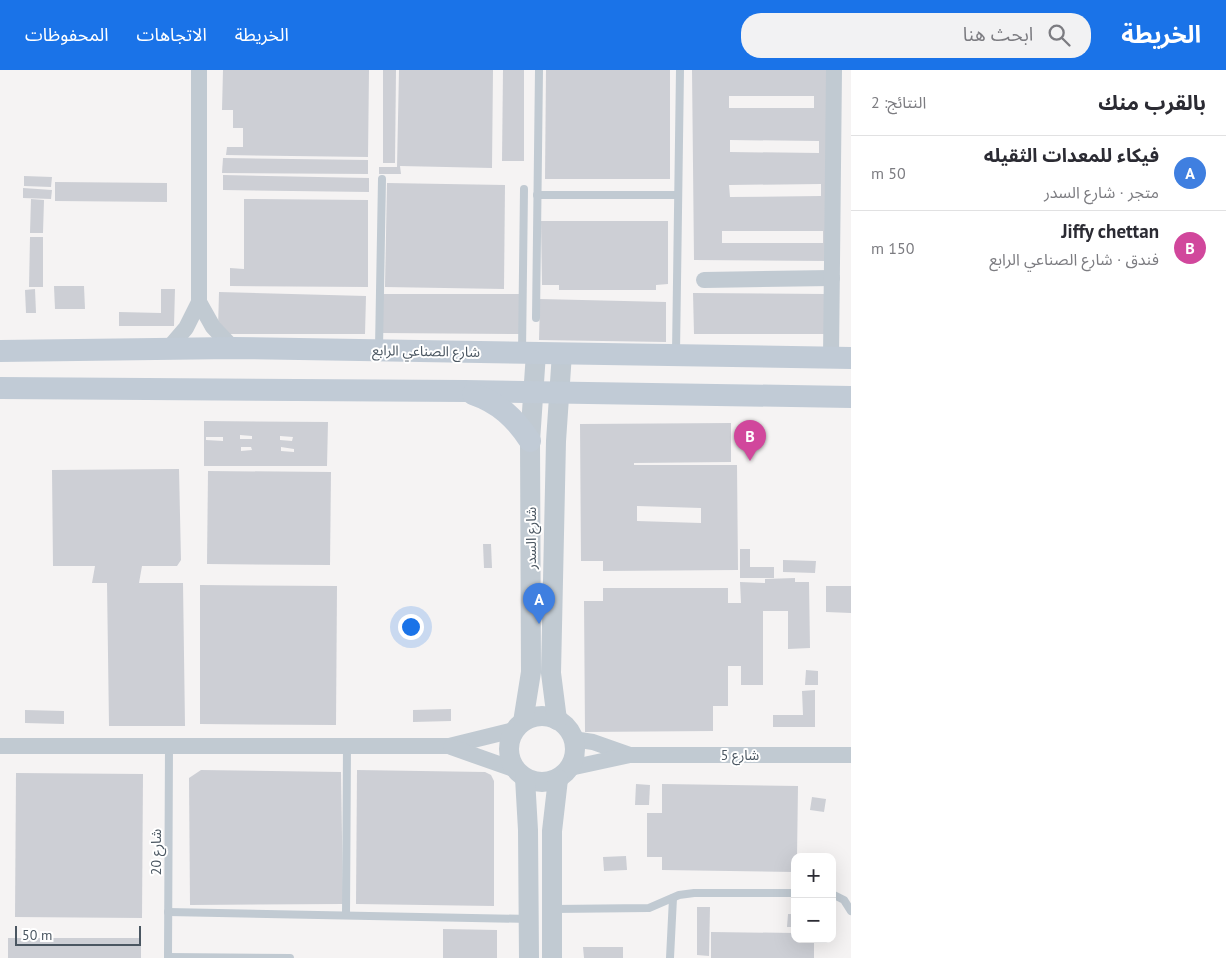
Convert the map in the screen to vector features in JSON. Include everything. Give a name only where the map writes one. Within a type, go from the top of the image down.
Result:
[{"type":"main road","name":"شارع الصناعي الرابع","points":[[0,351],[233,348],[841,358]]},
{"type":"main road","points":[[0,388],[465,391],[851,397]]},
{"type":"main road","points":[[465,391],[485,398],[504,409],[519,424],[530,441]]},
{"type":"street","points":[[168,349],[186,328],[199,302],[199,70]]},
{"type":"street","points":[[834,70],[832,278],[841,358]]},
{"type":"street","points":[[704,280],[832,278]]},
{"type":"street","points":[[199,302],[213,327],[233,348]]},
{"type":"street","name":"شارع السدر","points":[[519,726],[531,672],[530,441],[534,392],[529,353]]},
{"type":"street","name":"شارع السدر","points":[[557,720],[551,672],[556,441],[562,353]]},
{"type":"street","points":[[0,746],[448,746],[519,726],[540,716],[557,720],[567,728],[573,739],[575,749],[564,773],[553,814],[552,958]]},
{"type":"street","points":[[519,726],[509,743],[510,758],[520,774],[528,830],[529,958]]},
{"type":"street","name":"شارع 5","points":[[573,739],[593,742],[630,755]]},
{"type":"street","points":[[448,746],[536,782],[547,782],[564,773]]},
{"type":"street","name":"شارع 5","points":[[564,773],[630,755],[851,755]]},
{"type":"lane","points":[[536,318],[539,70]]},
{"type":"lane","points":[[676,355],[680,70]]},
{"type":"lane","points":[[379,350],[382,179]]},
{"type":"lane","points":[[524,189],[529,353]]},
{"type":"lane","points":[[538,195],[678,195]]},
{"type":"lane","points":[[346,915],[347,746]]},
{"type":"lane","name":"شارع 20","points":[[168,957],[169,747]]},
{"type":"lane","points":[[552,909],[643,909],[654,907],[673,898],[694,893],[791,892]]},
{"type":"lane","points":[[836,896],[844,900],[851,911]]},
{"type":"lane","points":[[670,958],[673,898]]},
{"type":"lane","points":[[168,912],[529,919]]},
{"type":"lane","points":[[168,957],[290,958]]},
{"type":"building","points":[[223,70],[369,70],[368,157],[226,155],[227,147],[243,147],[243,128],[233,128],[233,110],[222,110]]},
{"type":"building","points":[[383,70],[396,70],[395,163],[383,163]]},
{"type":"building","points":[[399,70],[493,70],[492,168],[400,166],[401,174],[379,174],[379,167],[397,167]]},
{"type":"building","points":[[503,70],[524,70],[524,161],[502,161]]},
{"type":"building","points":[[546,70],[670,70],[670,179],[545,179]]},
{"type":"building","points":[[692,70],[827,70],[829,261],[694,260]],"holes":[[[729,96],[814,96],[814,108],[729,108]],[[730,140],[819,141],[819,153],[730,152]],[[821,184],[821,196],[730,197],[729,185]],[[722,231],[823,231],[823,243],[722,243]]]},
{"type":"building","points":[[223,158],[368,160],[368,174],[222,173]]},
{"type":"building","points":[[223,175],[369,178],[369,192],[223,190]]},
{"type":"building","points":[[24,176],[52,177],[51,187],[24,186]]},
{"type":"building","points":[[55,182],[167,183],[167,202],[55,201]]},
{"type":"building","points":[[387,183],[505,185],[504,289],[385,287]]},
{"type":"building","points":[[23,188],[52,190],[51,199],[23,198]]},
{"type":"building","points":[[31,199],[44,200],[43,233],[30,233]]},
{"type":"building","points":[[244,199],[368,200],[368,287],[230,286],[230,268],[244,269]]},
{"type":"building","points":[[541,221],[668,221],[668,284],[656,285],[656,290],[559,290],[559,285],[542,285]]},
{"type":"building","points":[[30,237],[43,237],[43,287],[29,287]]},
{"type":"building","points":[[54,286],[84,286],[85,309],[55,309]]},
{"type":"building","points":[[35,289],[36,313],[26,313],[25,290]]},
{"type":"building","points":[[161,289],[175,289],[174,326],[119,326],[119,312],[161,313]]},
{"type":"building","points":[[219,292],[366,296],[365,334],[224,334],[218,329]]},
{"type":"building","points":[[693,293],[826,294],[826,334],[694,334]]},
{"type":"building","points":[[382,294],[521,294],[521,334],[383,333]]},
{"type":"building","points":[[540,299],[666,302],[666,342],[539,340]]},
{"type":"building","points":[[204,421],[328,422],[327,466],[204,466]],"holes":[[[240,435],[252,436],[252,439],[240,439]],[[280,436],[293,437],[292,441],[280,440]],[[206,437],[223,437],[223,441],[206,440]],[[241,447],[251,447],[252,450],[241,451]],[[281,447],[294,449],[294,452],[281,451]]]},
{"type":"building","points":[[731,423],[731,462],[634,463],[634,465],[737,465],[738,570],[603,571],[603,561],[581,561],[580,424]],"holes":[[[637,506],[701,508],[701,523],[637,521]]]},
{"type":"building","points":[[179,469],[181,560],[177,566],[142,566],[139,583],[183,583],[185,726],[109,726],[107,583],[92,583],[95,566],[53,566],[52,470]]},
{"type":"building","points":[[208,471],[331,472],[330,565],[207,564]]},
{"type":"building","points":[[483,544],[491,544],[492,568],[484,568]]},
{"type":"building","points":[[740,549],[750,549],[750,567],[774,567],[774,578],[740,578]]},
{"type":"building","points":[[783,560],[816,561],[815,573],[783,572]]},
{"type":"building","points":[[795,578],[795,582],[809,582],[810,648],[788,649],[788,611],[763,611],[763,685],[741,685],[741,666],[728,666],[728,706],[713,706],[713,731],[585,732],[584,601],[603,601],[603,588],[728,588],[728,603],[741,603],[740,582],[765,583],[765,579]]},
{"type":"building","points":[[200,585],[337,586],[336,725],[200,724]]},
{"type":"building","points":[[826,586],[851,586],[851,613],[826,612]]},
{"type":"building","points":[[806,670],[818,671],[818,685],[805,685]]},
{"type":"building","points":[[815,690],[815,727],[773,727],[773,715],[803,715],[802,691]]},
{"type":"building","points":[[451,709],[451,721],[413,722],[413,710]]},
{"type":"building","points":[[25,710],[64,711],[64,724],[25,723]]},
{"type":"building","points":[[201,770],[341,772],[343,904],[190,905],[189,778]]},
{"type":"building","points":[[357,770],[485,772],[491,775],[494,781],[494,906],[356,904]]},
{"type":"building","points":[[16,773],[143,774],[142,918],[15,917]]},
{"type":"building","points":[[636,784],[650,785],[649,805],[635,805]]},
{"type":"building","points":[[662,784],[798,786],[797,853],[791,853],[791,872],[662,870],[662,857],[647,857],[647,813],[662,813]]},
{"type":"building","points":[[812,797],[826,799],[824,812],[810,810]]},
{"type":"building","points":[[626,856],[627,870],[604,871],[603,857]]},
{"type":"building","points":[[697,907],[710,907],[709,956],[697,955]]},
{"type":"building","points":[[788,914],[791,914],[791,927],[787,927]]},
{"type":"building","points":[[443,929],[497,930],[497,958],[443,958]]},
{"type":"building","points":[[711,932],[791,933],[791,943],[814,943],[814,958],[711,958]]},
{"type":"building","points":[[8,938],[141,938],[141,958],[8,958]]},
{"type":"building","points":[[583,947],[623,947],[623,958],[584,958]]},
{"type":"place","name":"Jiffy chettan","points":[[750,461]]},
{"type":"place","name":"فيكاء للمعدات الثقيله","points":[[539,624]]}]
